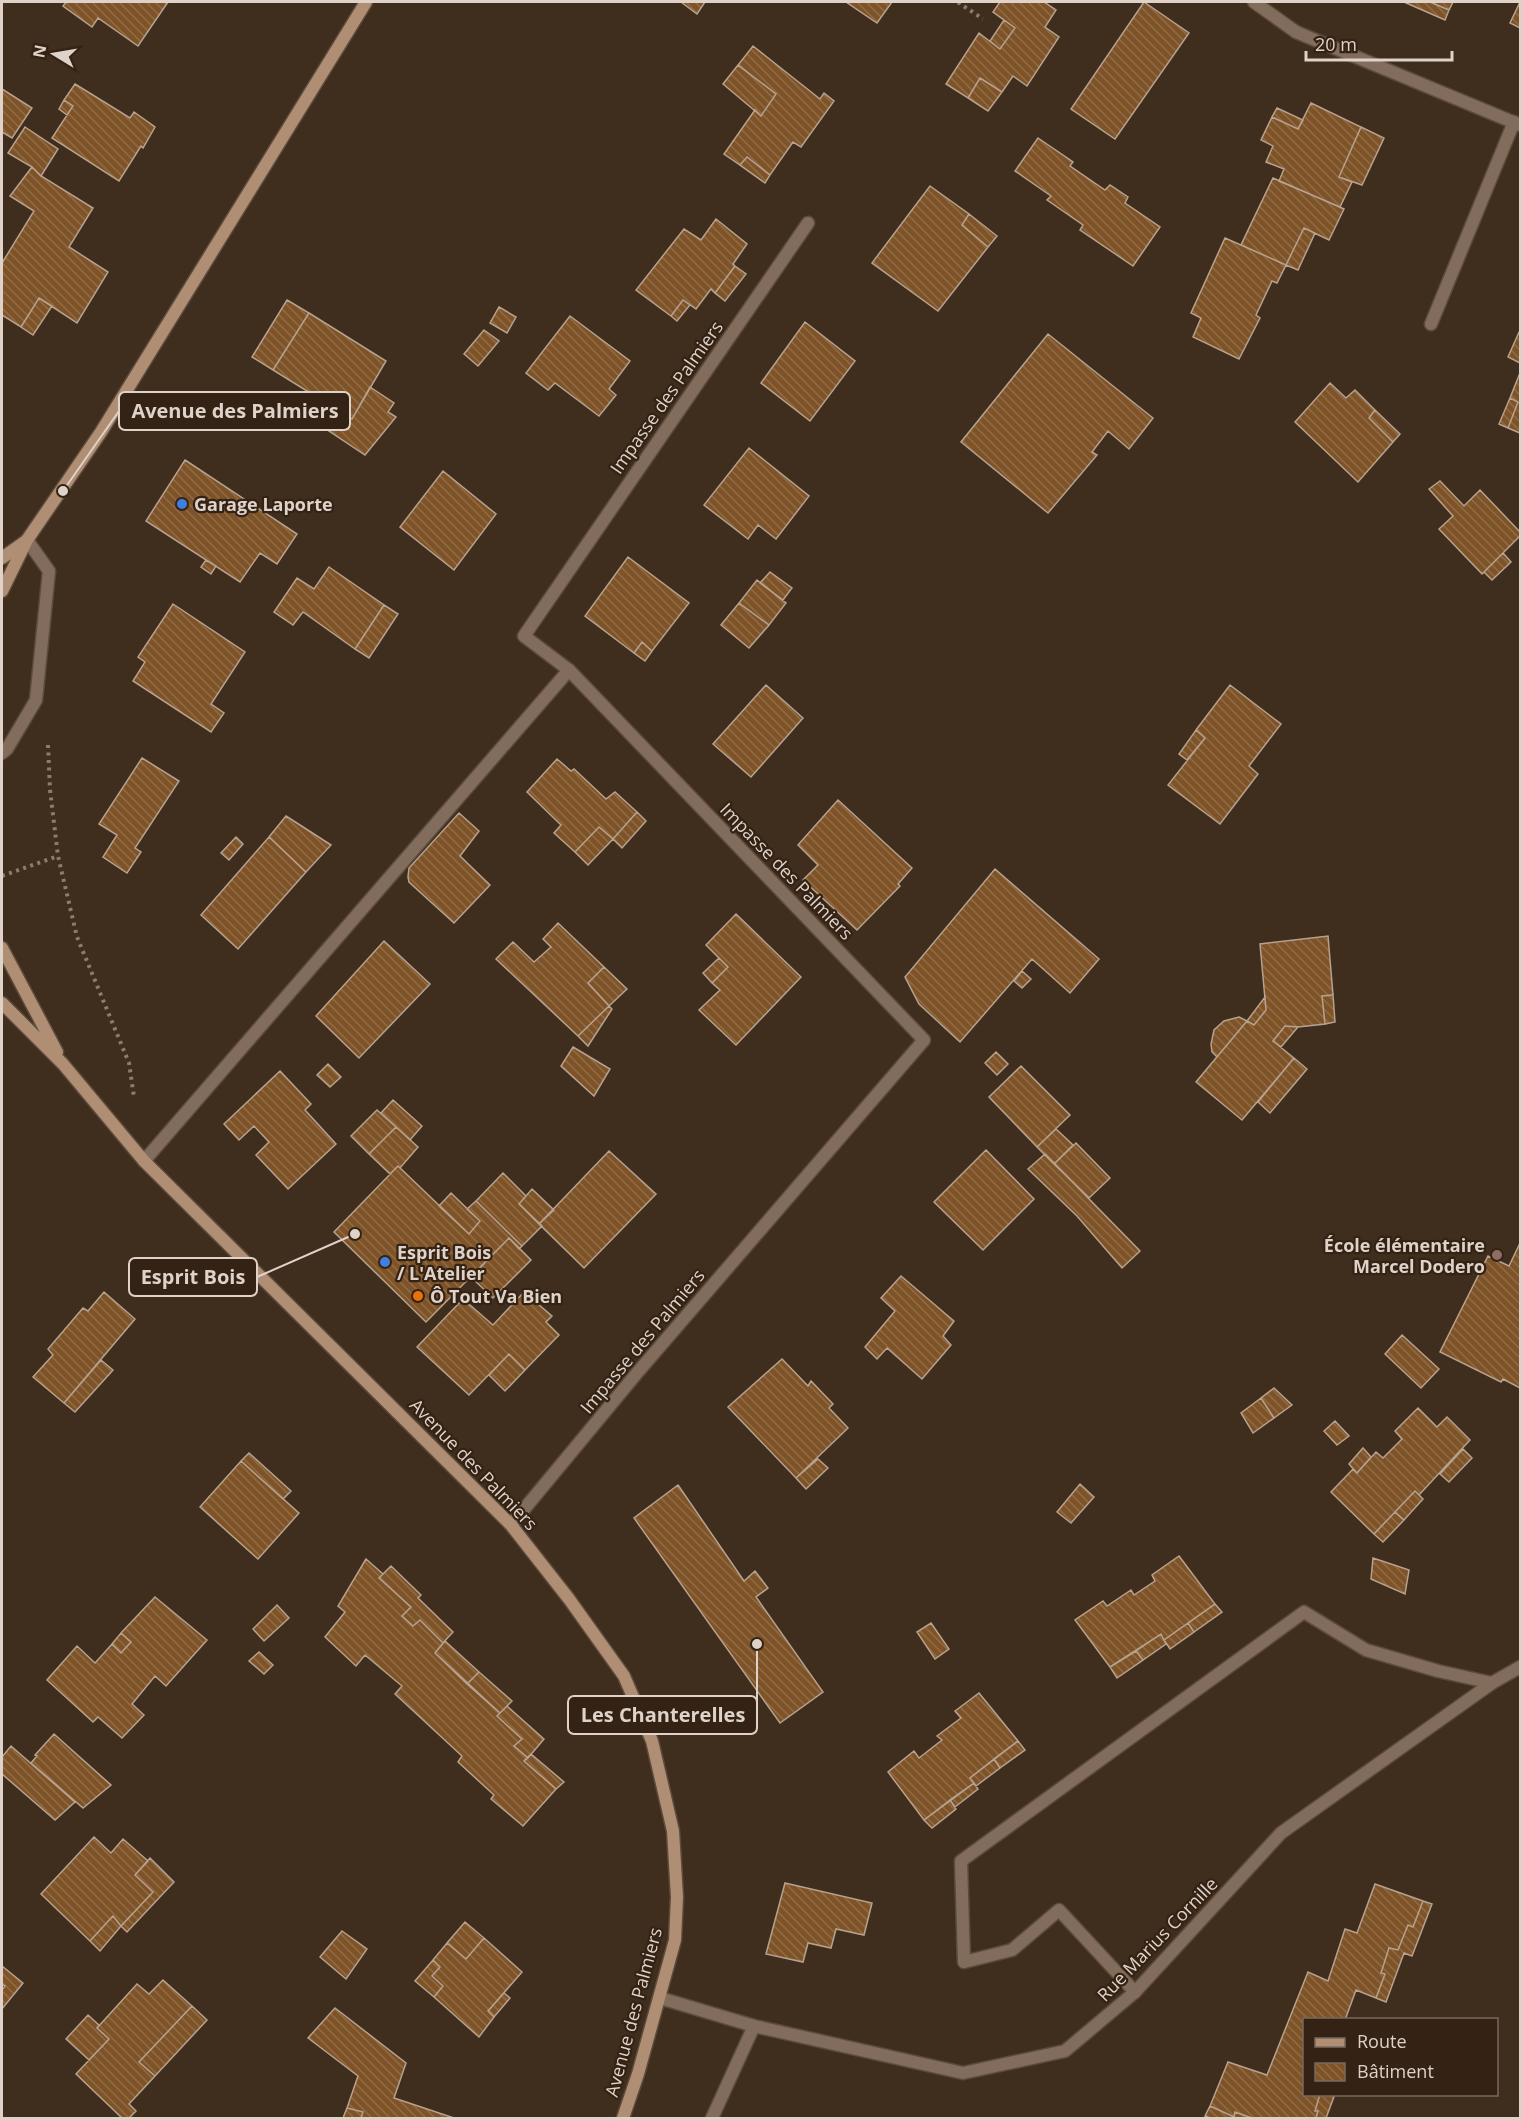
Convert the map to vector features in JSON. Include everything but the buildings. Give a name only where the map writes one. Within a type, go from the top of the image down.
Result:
[{"type":"main road","points":[[2,591],[27,540],[101,432],[366,2]]},
{"type":"main road","points":[[2,558],[27,540]]},
{"type":"main road","name":"Avenue des Palmiers","points":[[2,948],[63,1064]]},
{"type":"main road","name":"Avenue des Palmiers","points":[[2,1003],[63,1064],[144,1161],[512,1525],[624,1676],[652,1742],[673,1831],[677,1897],[675,1940],[660,1998],[623,2118]]},
{"type":"street","points":[[1254,2],[1296,32],[1517,123],[1431,324]]},
{"type":"street","name":"Impasse des Palmiers","points":[[512,1525],[645,1364],[924,1040],[569,670],[524,636],[808,223]]},
{"type":"street","points":[[2,753],[7,749],[36,700],[49,571],[27,540]]},
{"type":"street","points":[[144,1161],[569,670]]},
{"type":"street","points":[[1135,1992],[1059,1910],[1012,1950],[964,1962],[961,1861],[1304,1612],[1366,1650],[1438,1671],[1492,1683]]},
{"type":"street","name":"Rue Marius Cornille","points":[[660,1998],[754,2026],[963,2073],[1065,2051],[1135,1992],[1281,1833],[1492,1683],[1521,1667]]},
{"type":"street","points":[[712,2118],[754,2026]]},
{"type":"path","points":[[960,2],[983,19]]},
{"type":"path","points":[[36,700],[47,719],[58,856],[77,937],[129,1063],[136,1107]]},
{"type":"path","points":[[2,876],[58,856]]},
{"type":"place","name":"Avenue des Palmiers","points":[[63,491]]},
{"type":"place","name":"Garage Laporte","points":[[182,504]]},
{"type":"place","name":"Esprit Bois","points":[[355,1234]]},
{"type":"place","name":"École élémentaire Marcel Dodero","points":[[1497,1255]]},
{"type":"place","name":"Esprit Bois / L'Atelier","points":[[385,1262]]},
{"type":"place","name":"Ô Tout Va Bien","points":[[418,1296]]},
{"type":"place","name":"Les Chanterelles","points":[[757,1644]]}]
